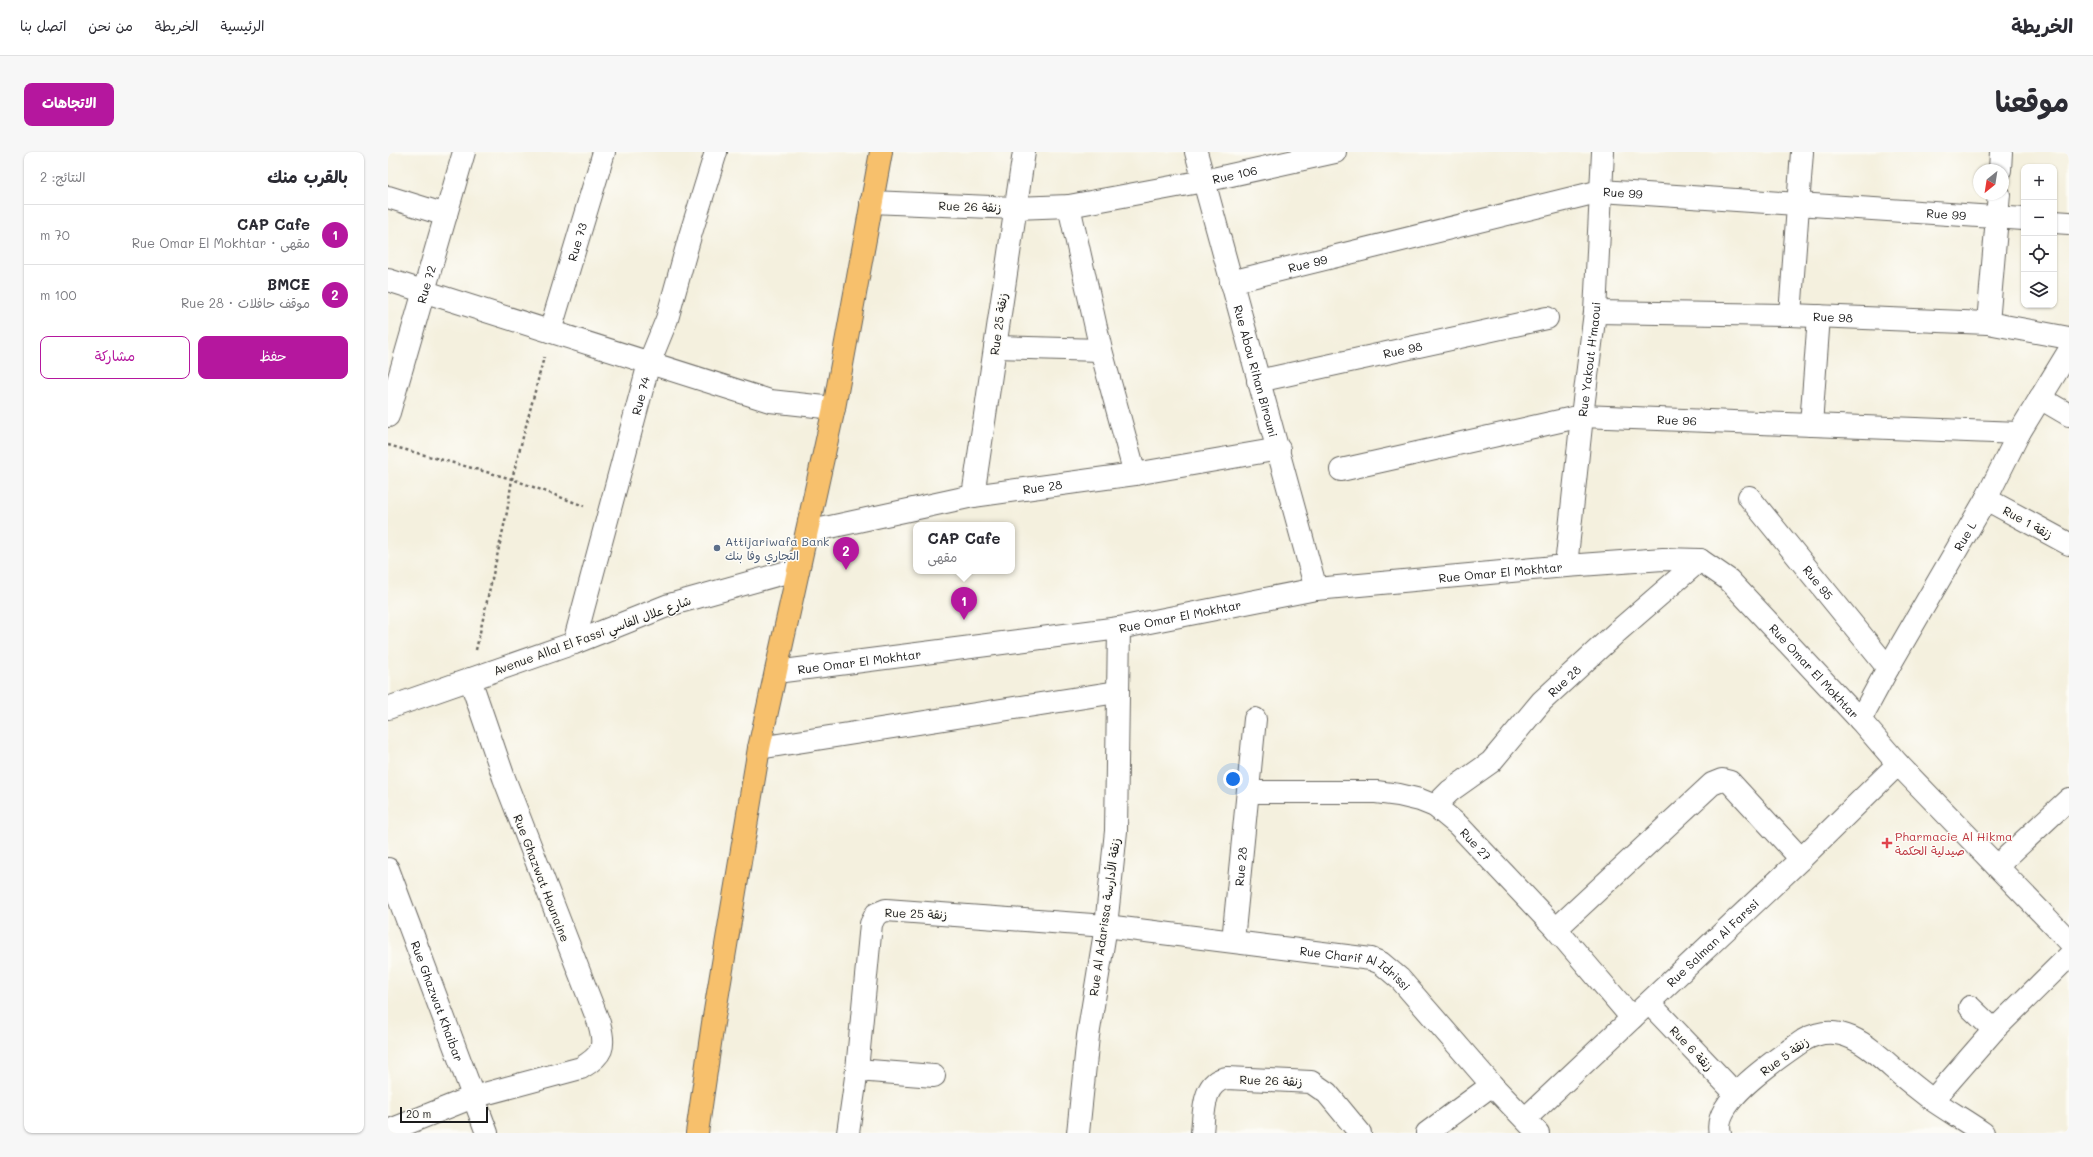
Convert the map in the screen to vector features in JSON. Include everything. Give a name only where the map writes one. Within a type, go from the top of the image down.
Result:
[{"type":"main road","points":[[697,1133],[713,1023],[760,748],[834,408],[881,152]]},
{"type":"street","name":"Rue 72","points":[[388,416],[464,152]]},
{"type":"street","name":"Rue 73","points":[[550,331],[604,152]]},
{"type":"street","name":"Rue 74","points":[[574,643],[649,363],[667,319],[690,236],[716,152]]},
{"type":"street","name":"Rue 25 زنقة","points":[[973,496],[1024,152]]},
{"type":"street","name":"Rue Abou Rihan Birouni","points":[[1196,152],[1316,589]]},
{"type":"street","name":"Rue 106","points":[[1069,206],[1204,182],[1335,152]]},
{"type":"street","name":"Rue Yakout H'maoui","points":[[1566,566],[1595,312],[1603,152]]},
{"type":"street","points":[[1790,315],[1802,152]]},
{"type":"street","points":[[2000,164],[2001,152]]},
{"type":"street","name":"Rue 99","points":[[1231,282],[1601,191],[2021,218]]},
{"type":"street","points":[[388,196],[446,215]]},
{"type":"street","points":[[1988,323],[1999,200]]},
{"type":"street","name":"Rue 26 زنقة","points":[[871,202],[1015,208],[1069,206]]},
{"type":"street","points":[[1069,206],[1101,350],[1136,474]]},
{"type":"street","points":[[2057,222],[2069,223]]},
{"type":"street","points":[[388,280],[770,401],[834,408]]},
{"type":"street","name":"Rue 98","points":[[1595,312],[1790,315],[1988,323],[2069,338]]},
{"type":"street","points":[[1811,425],[1819,316]]},
{"type":"street","name":"Rue 98","points":[[1258,381],[1547,318]]},
{"type":"street","points":[[995,347],[1101,350]]},
{"type":"street","name":"Rue L","points":[[1860,720],[1888,668],[1986,499],[2020,433],[2069,351]]},
{"type":"street","points":[[2040,398],[2069,414]]},
{"type":"street","name":"Rue 96","points":[[1341,470],[1582,416],[2020,433]]},
{"type":"street","name":"Rue 28","points":[[807,532],[973,496],[1136,474],[1279,450]]},
{"type":"street","name":"Rue 95","points":[[1749,497],[1888,668]]},
{"type":"street","name":"Rue 1 زنقة","points":[[1986,499],[2069,544]]},
{"type":"street","name":"Rue Omar El Mokhtar","points":[[776,672],[1119,628],[1316,589],[1566,566],[1663,559],[1700,560],[1729,580],[1860,720],[1898,764],[2069,941]]},
{"type":"street","name":"Rue 28","points":[[1435,806],[1450,791],[1491,762],[1542,701],[1618,631],[1700,560]]},
{"type":"street","name":"Avenue Allal El Fassi شارع علال الفاسي","points":[[388,708],[574,643],[669,605],[798,569]]},
{"type":"street","name":"Rue Al Adarissa زنقة الأدارسة","points":[[1078,1133],[1088,1036],[1106,926],[1116,830],[1117,692],[1120,666],[1119,628]]},
{"type":"street","name":"Rue Ghazwat Hounaine","points":[[388,1131],[473,1097],[581,1068],[593,1061],[600,1054],[603,1047],[602,1033],[504,778],[470,679]]},
{"type":"street","points":[[760,748],[1117,692]]},
{"type":"street","name":"Rue 28","points":[[1233,941],[1236,896],[1249,792],[1255,719]]},
{"type":"street","name":"Rue Salman Al Farssi","points":[[1532,1126],[1632,1018],[1801,859],[1898,764]]},
{"type":"street","points":[[1556,930],[1712,784],[1722,780],[1730,782],[1801,859]]},
{"type":"street","name":"Rue 27","points":[[1249,792],[1376,792],[1399,795],[1420,800],[1435,806],[1458,825],[1556,930],[1632,1018]]},
{"type":"street","points":[[1997,866],[2069,799]]},
{"type":"street","name":"Rue Ghazwat Khaibar","points":[[388,869],[487,1133]]},
{"type":"street","name":"Rue 25 زنقة","points":[[848,1133],[857,1070],[871,924],[873,917],[878,912],[886,910],[1106,926]]},
{"type":"street","name":"Rue Charif Al Idrissi","points":[[1106,926],[1361,957],[1381,963],[1400,979],[1492,1085],[1532,1126]]},
{"type":"street","points":[[1933,1100],[1994,1030],[2069,956]]},
{"type":"street","name":"Rue 6 زنقة","points":[[1649,1003],[1735,1093]]},
{"type":"street","points":[[1970,1007],[1994,1030]]},
{"type":"street","name":"Rue 5 زنقة","points":[[1720,1133],[1720,1116],[1735,1093],[1804,1040],[1814,1034],[1825,1032],[1839,1034],[1854,1039],[1874,1050],[1894,1069],[1933,1100],[1983,1133]]},
{"type":"street","points":[[857,1070],[934,1076]]},
{"type":"street","name":"Rue 26 زنقة","points":[[1202,1133],[1208,1093],[1214,1083],[1226,1078],[1311,1082],[1327,1093],[1360,1133]]},
{"type":"street","points":[[1427,1133],[1492,1085]]},
{"type":"path","points":[[470,679],[507,512],[512,479],[550,331]]},
{"type":"path","points":[[388,445],[512,479],[608,514]]},
{"type":"place","name":"Attijariwafa Bank التجاري وفا بنك","points":[[717,548]]},
{"type":"place","name":"BMCE","points":[[846,570]]},
{"type":"place","name":"CAP Cafe","points":[[964,620]]},
{"type":"place","name":"Pharmacie Al Hikma صيدلية الحكمة","points":[[1887,843]]}]
